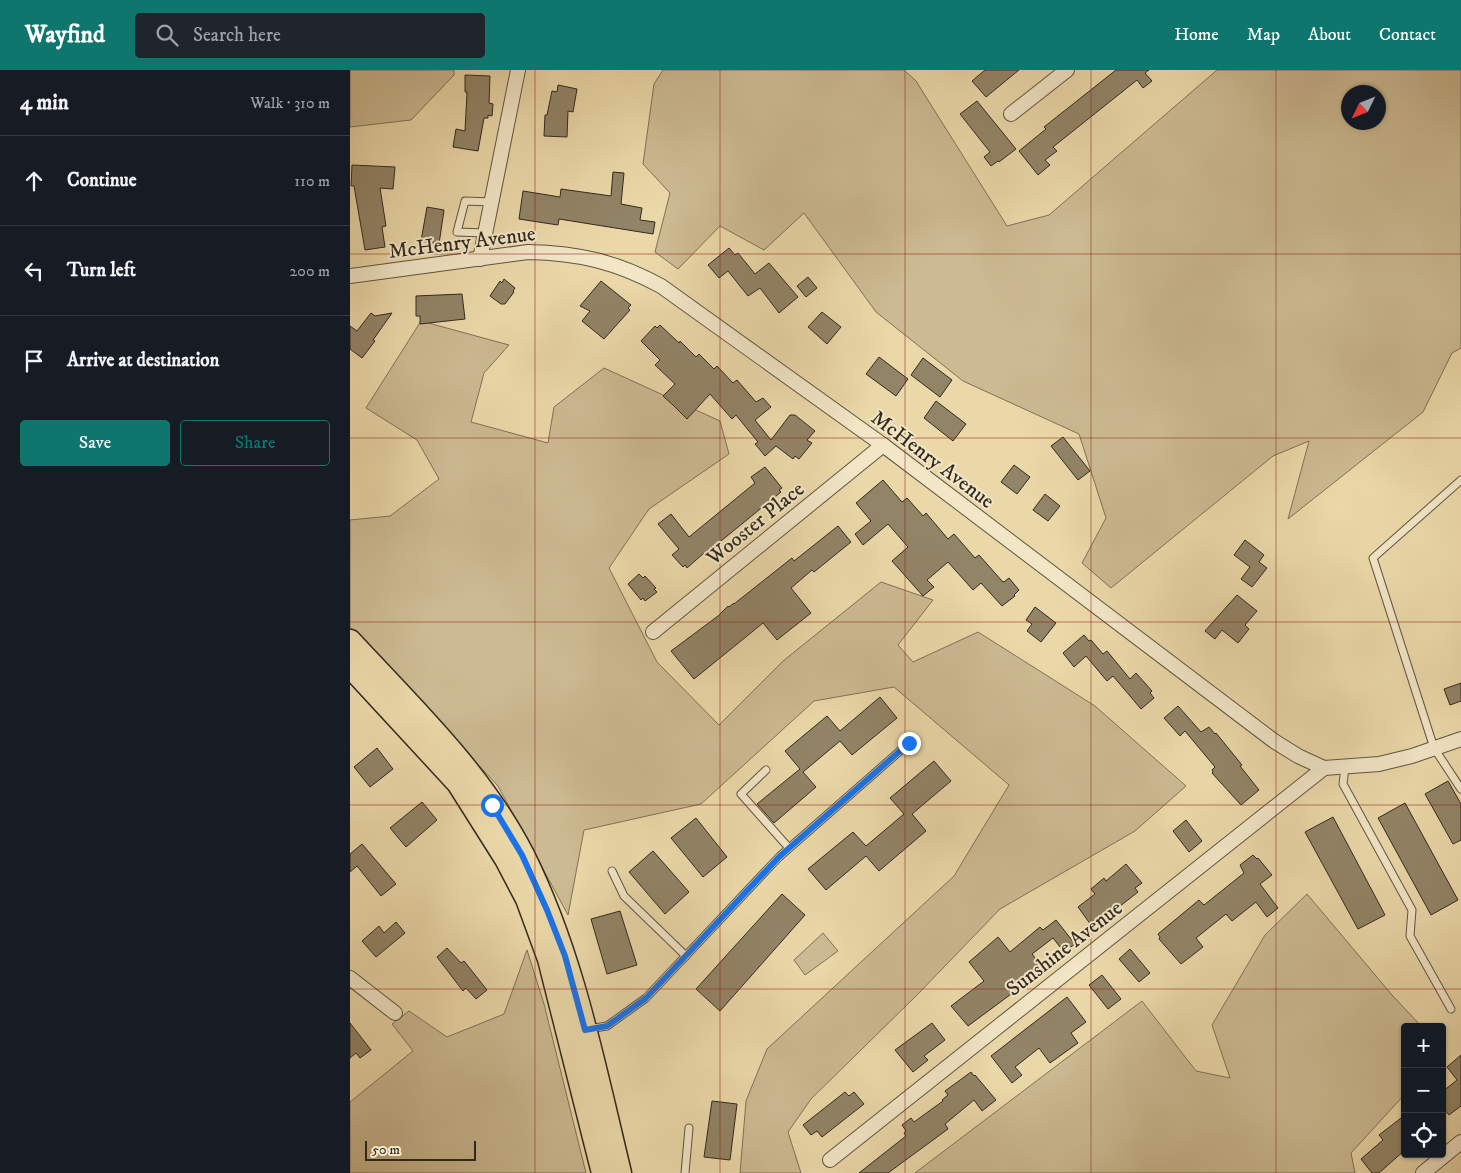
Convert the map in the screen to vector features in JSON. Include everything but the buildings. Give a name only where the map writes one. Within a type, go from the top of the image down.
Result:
[{"type":"main road","points":[[350,641],[460,762],[492,805],[517,846],[547,910],[565,956],[576,1032],[603,1173]]},
{"type":"main road","points":[[350,666],[458,783],[506,859],[527,899],[576,1032],[620,1173]]},
{"type":"street","points":[[480,259],[518,70]]},
{"type":"street","points":[[1011,114],[1067,70]]},
{"type":"street","name":"McHenry Avenue","points":[[350,276],[480,259],[501,254],[528,252],[556,252],[584,256],[636,273],[661,286],[882,445],[1274,741],[1298,756],[1324,768],[1379,764],[1412,756],[1461,739]]},
{"type":"street","name":"Wooster Place","points":[[653,632],[882,445]]},
{"type":"street","name":"Sunshine Avenue","points":[[830,1160],[1324,768]]},
{"type":"street","points":[[350,978],[395,1013]]},
{"type":"street","points":[[1422,1173],[1461,1142]]},
{"type":"lane","points":[[485,233],[458,232],[465,201],[491,202]]},
{"type":"lane","points":[[1461,480],[1372,558],[1434,748],[1461,789]]},
{"type":"lane","points":[[576,1032],[607,1026],[646,998],[789,848],[909,743]]},
{"type":"lane","points":[[1345,767],[1343,784],[1412,910],[1410,936],[1451,1009]]},
{"type":"lane","points":[[766,770],[741,794],[789,848]]},
{"type":"lane","points":[[612,871],[624,896],[686,956]]},
{"type":"lane","points":[[685,1173],[689,1128]]},
{"type":"shaded area","points":[[350,70],[454,70],[454,75],[411,120],[350,127]]},
{"type":"shaded area","points":[[663,70],[904,70],[916,81],[1007,226],[1049,215],[1217,70],[1461,70],[1461,348],[1452,353],[1423,412],[1288,519],[1309,441],[1273,456],[1111,588],[1082,563],[1106,518],[1079,434],[963,381],[876,312],[804,213],[764,250],[720,226],[678,269],[655,252],[670,193],[643,164],[654,84]]},
{"type":"shaded area","points":[[421,321],[509,345],[484,373],[471,422],[548,443],[554,407],[604,368],[720,421],[729,454],[649,509],[609,568],[657,662],[719,725],[783,661],[881,582],[933,600],[898,645],[913,662],[978,632],[1095,706],[1186,786],[1135,831],[1000,909],[916,996],[811,1099],[788,1132],[801,1173],[740,1173],[746,1101],[767,1049],[954,876],[1009,785],[894,687],[814,701],[701,804],[584,830],[568,915],[498,786],[350,627],[350,520],[390,516],[439,479],[417,440],[366,408]]},
{"type":"shaded area","points":[[1307,894],[1392,995],[1418,1023],[1401,1023],[1401,1098],[1351,1153],[1355,1173],[915,1173],[1142,1001],[1196,1071],[1230,1078],[1212,1025],[1265,935]]},
{"type":"shaded area","points":[[823,933],[838,951],[805,975],[794,960]]},
{"type":"shaded area","points":[[527,950],[544,1004],[586,1173],[350,1173],[350,1102],[413,1051],[392,1024],[409,1011],[447,1037],[504,1014]]},
{"type":"route","points":[[492,805],[522,855],[547,910],[565,956],[585,1030],[607,1026],[646,998],[779,857],[909,743]]}]
